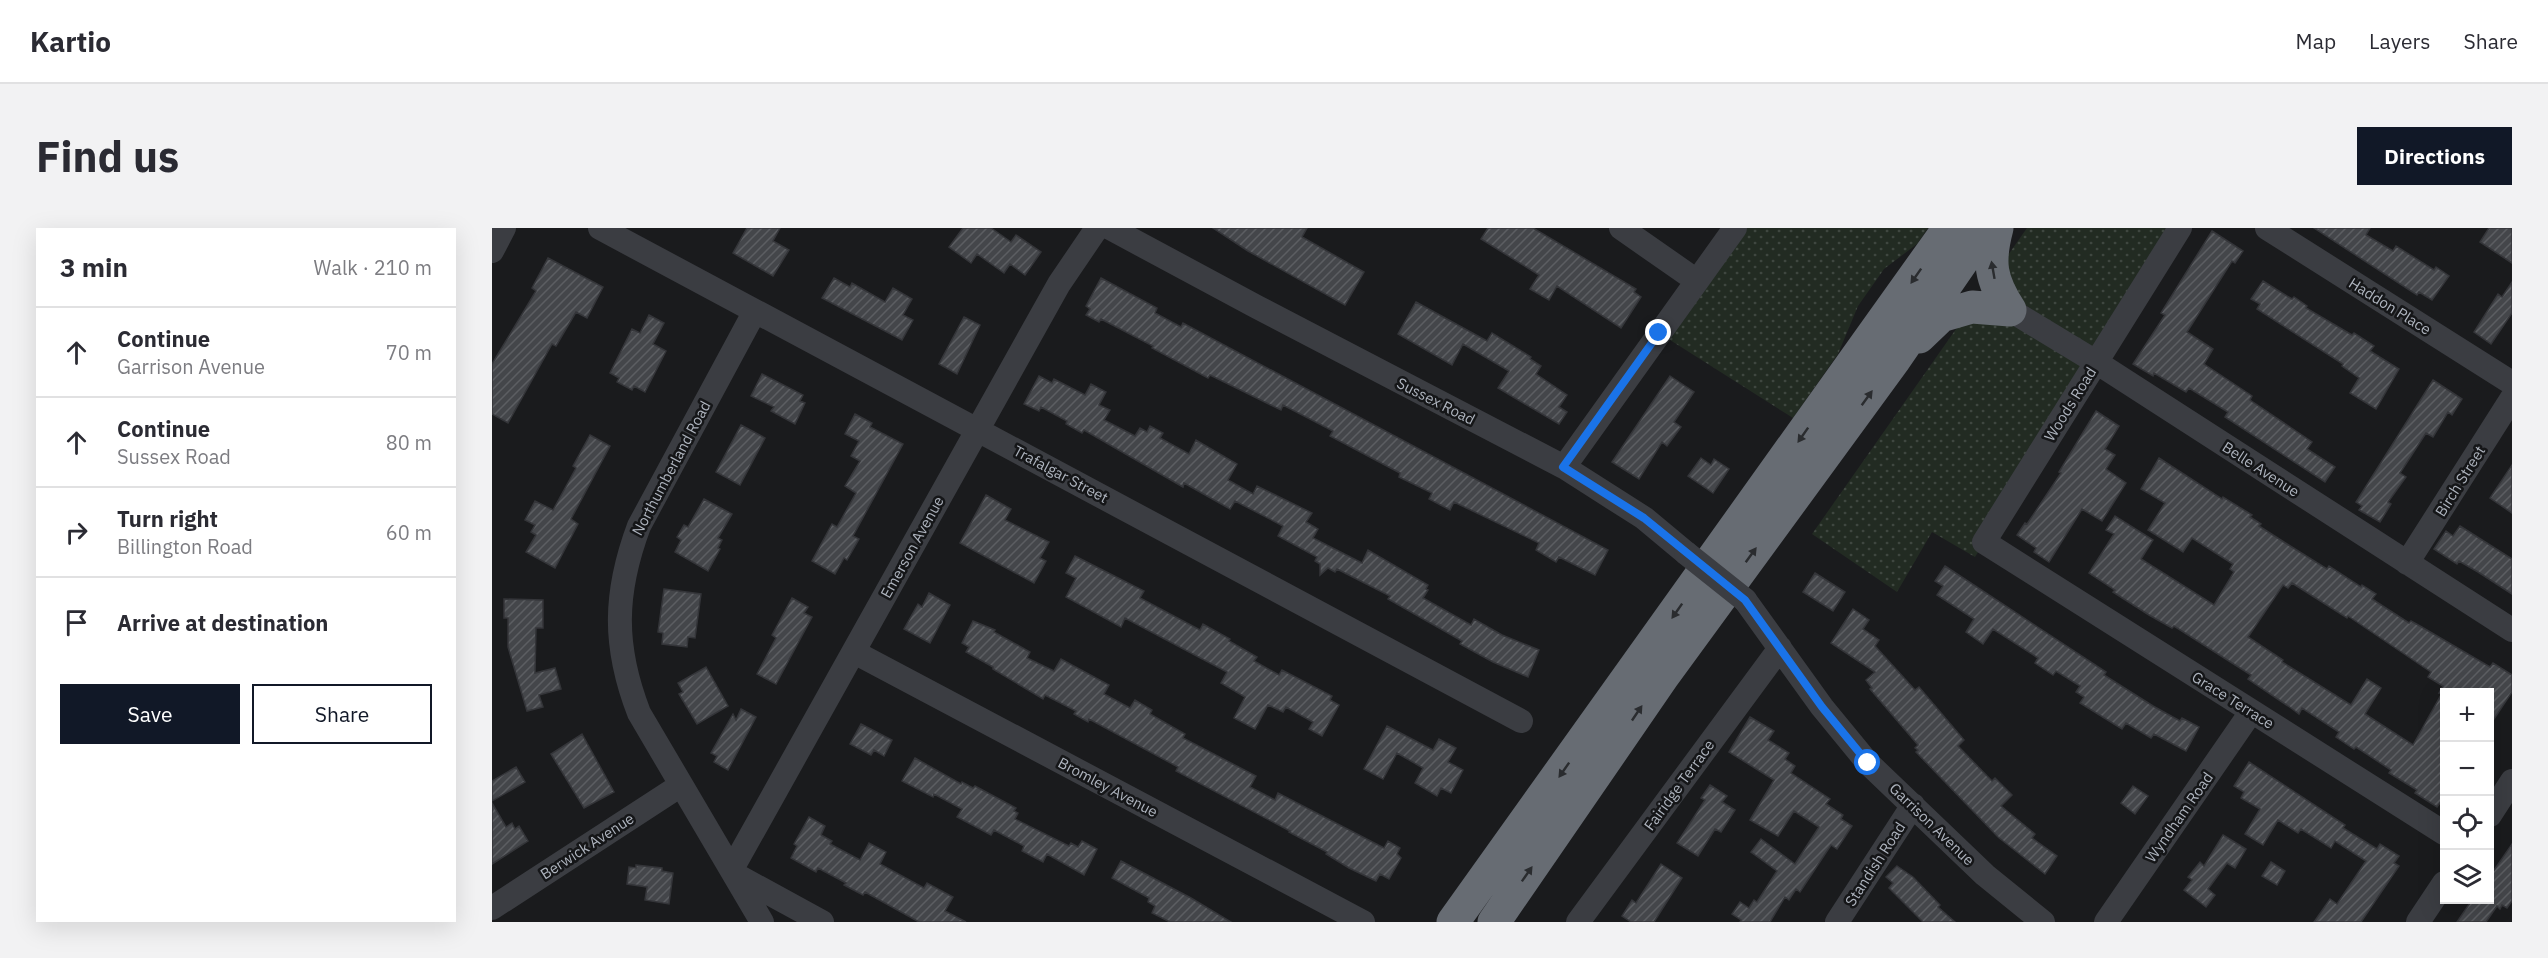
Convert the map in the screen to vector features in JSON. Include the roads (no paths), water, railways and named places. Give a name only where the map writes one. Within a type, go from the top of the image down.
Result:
[{"type":"highway","points":[[1494,922],[1664,675],[1895,359],[1985,228]]},
{"type":"highway","points":[[1997,228],[1990,255],[1997,290],[2010,310]]},
{"type":"highway","points":[[1453,922],[1943,233]]},
{"type":"highway","points":[[1895,359],[1941,316],[1972,307],[2010,310]]},
{"type":"street","points":[[492,251],[504,228]]},
{"type":"street","name":"Trafalgar Street","points":[[600,228],[1521,721]]},
{"type":"street","name":"Emerson Avenue","points":[[734,872],[1059,284],[1097,228]]},
{"type":"street","name":"Sussex Road","points":[[1110,228],[1257,308],[1563,467],[1644,518],[1745,600]]},
{"type":"street","points":[[1621,228],[1697,281]]},
{"type":"street","points":[[1563,467],[1735,228]]},
{"type":"street","name":"Woods Road","points":[[2022,566],[1984,542],[2180,228]]},
{"type":"street","name":"Haddon Place","points":[[2267,228],[2512,383]]},
{"type":"street","name":"Belle Avenue","points":[[2010,310],[2096,362],[2512,630]]},
{"type":"street","name":"Northumberland Road","points":[[755,311],[639,526],[628,555],[621,586],[618,617],[621,653],[629,687],[643,722],[762,922]]},
{"type":"street","name":"Birch Street","points":[[2408,563],[2512,398]]},
{"type":"street","name":"Grace Terrace","points":[[2022,566],[2440,830]]},
{"type":"street","name":"Garrison Avenue","points":[[1745,600],[1822,707],[1868,763],[1985,875],[2043,922]]},
{"type":"street","name":"Fairidge Terrace","points":[[1578,922],[1780,648]]},
{"type":"street","name":"Bromley Avenue","points":[[854,652],[1363,922]]},
{"type":"street","name":"Wyndham Road","points":[[2106,922],[2251,712]]},
{"type":"street","points":[[2494,809],[2512,781]]},
{"type":"street","name":"Berwick Avenue","points":[[492,908],[681,785]]},
{"type":"street","name":"Standish Road","points":[[1837,922],[1913,805]]},
{"type":"street","points":[[734,872],[822,922]]},
{"type":"street","points":[[2418,922],[2440,890]]}]
